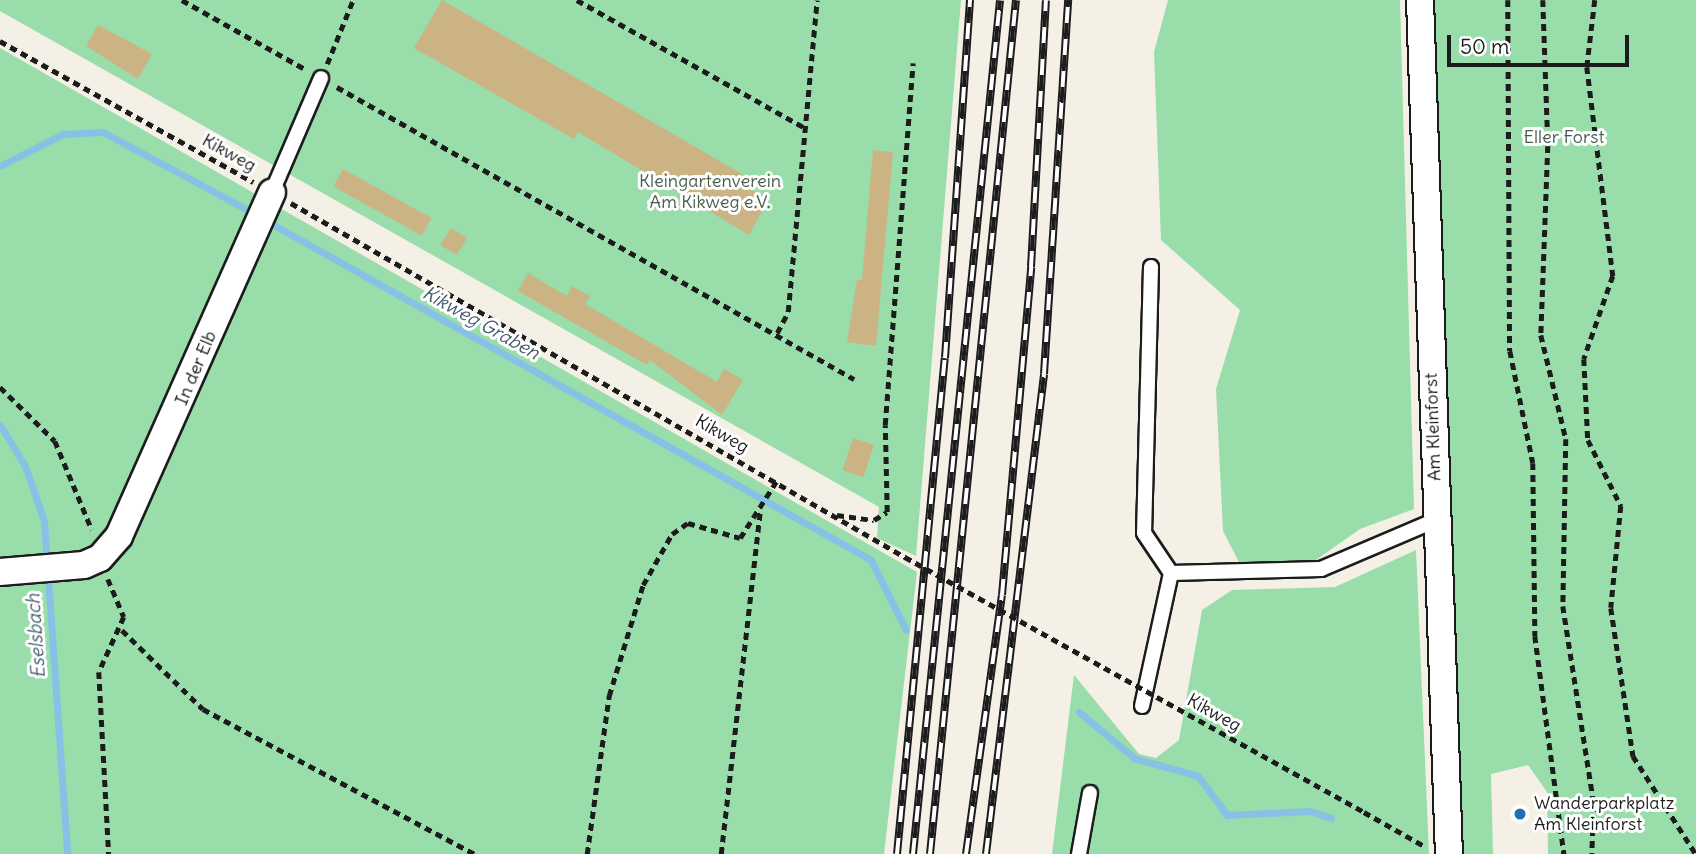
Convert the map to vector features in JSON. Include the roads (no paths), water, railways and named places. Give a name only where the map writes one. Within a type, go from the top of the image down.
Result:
[{"type":"street","name":"Am Kleinforst","points":[[1420,0],[1436,520],[1439,852]]},
{"type":"street","name":"In der Elb","points":[[9,571],[94,559],[131,512],[265,207]]},
{"type":"lane","name":"In der Elb","points":[[265,207],[321,78]]},
{"type":"lane","points":[[1142,706],[1171,573],[1143,533],[1151,267]]},
{"type":"lane","points":[[1171,573],[1321,569],[1436,520]]},
{"type":"lane","points":[[1079,854],[1090,793]]},
{"type":"waterway","name":"Kikweg Graben","points":[[0,166],[63,134],[103,132],[255,214]]},
{"type":"waterway","name":"Kikweg Graben","points":[[265,220],[871,560],[906,630]]},
{"type":"waterway","name":"Eselsbach","points":[[0,425],[25,466],[44,521],[67,854]]},
{"type":"waterway","name":"Kikweg Graben","points":[[1079,712],[1134,758],[1198,776],[1227,815],[1310,811],[1331,818]]},
{"type":"railway","points":[[897,854],[945,358],[970,0]]},
{"type":"railway","points":[[913,854],[1000,0]]},
{"type":"railway","points":[[930,854],[1016,0]]},
{"type":"railway","points":[[966,854],[1002,595],[1031,267],[1046,0]]},
{"type":"railway","points":[[986,854],[1044,374],[1068,0]]},
{"type":"place","name":"Wanderparkplatz Am Kleinforst","points":[[1520,814]]},
{"type":"park label","name":"Eller Forst","points":[[1564,137]]},
{"type":"park label","name":"Kleingartenverein Am Kikweg e.V.","points":[[710,192]]}]
